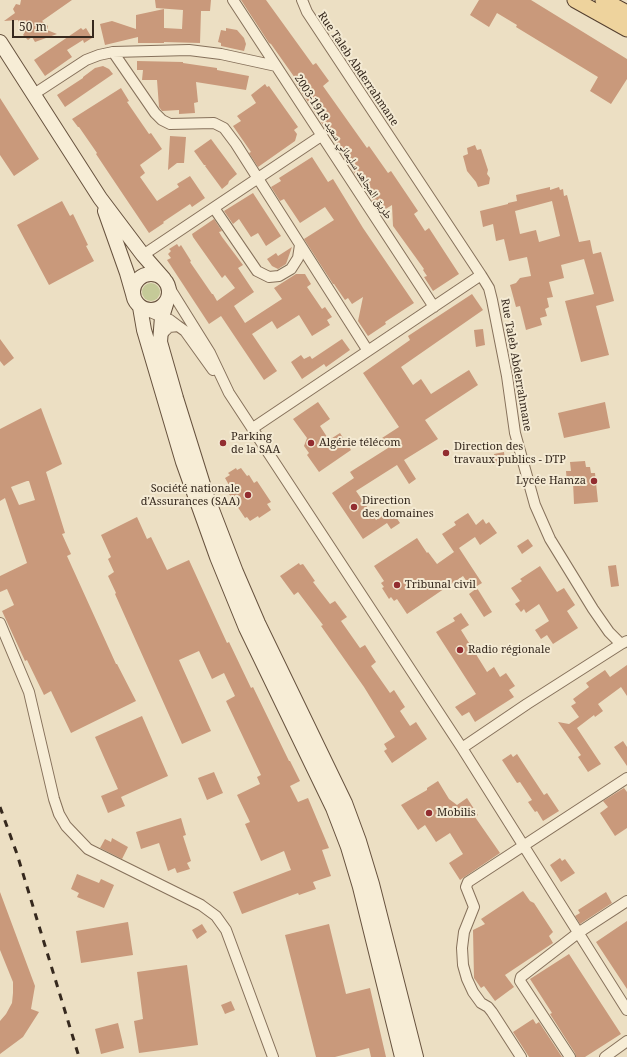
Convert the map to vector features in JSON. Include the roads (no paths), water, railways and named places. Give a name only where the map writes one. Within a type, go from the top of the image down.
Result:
[{"type":"main road","points":[[575,0],[627,29]]},
{"type":"main road","points":[[603,0],[627,14]]},
{"type":"main road","points":[[0,42],[100,198],[143,255],[165,281],[169,290],[169,296],[162,316],[160,342],[206,494],[258,622],[345,803],[359,841],[372,884],[416,1057]]},
{"type":"main road","points":[[100,198],[140,305],[144,330],[183,462],[216,558],[246,628],[333,808],[348,847],[360,887],[402,1057]]},
{"type":"main road","points":[[140,305],[133,291],[137,280],[153,274],[165,281]]},
{"type":"main road","points":[[140,305],[158,309],[167,301]]},
{"type":"street","name":"طريق المجاهد سليماني سعيد 1918-2003","points":[[233,0],[434,307]]},
{"type":"street","name":"Rue Taleb Abderrahmane","points":[[302,0],[307,12],[489,288],[507,376],[515,434],[535,505],[550,539],[593,609],[609,632],[624,642]]},
{"type":"street","points":[[34,94],[86,60],[99,55],[114,52],[189,50],[221,54],[276,66]]},
{"type":"street","points":[[114,52],[155,113],[162,120],[170,124],[214,123],[224,128],[236,144],[368,351]]},
{"type":"street","points":[[143,255],[322,136]]},
{"type":"street","points":[[214,208],[257,271],[269,277],[279,276],[291,269],[298,258],[300,245]]},
{"type":"street","points":[[252,428],[481,275]]},
{"type":"street","points":[[165,281],[210,353],[229,393]]},
{"type":"street","points":[[140,305],[162,316],[185,331],[229,393],[462,748],[627,1010]]},
{"type":"street","points":[[160,342],[163,333],[169,327],[178,326]]},
{"type":"street","points":[[0,623],[29,692],[54,798],[59,814],[66,826],[88,849],[201,905],[216,916],[226,930],[273,1057]]},
{"type":"street","points":[[462,748],[624,642]]},
{"type":"street","points":[[521,1057],[492,1012],[488,1007],[481,1003],[473,992],[467,979],[463,965],[462,948],[464,932],[474,907],[466,887],[468,882],[627,778]]},
{"type":"street","points":[[570,1057],[520,981],[521,977],[578,933],[627,901]]},
{"type":"street","points":[[605,1057],[627,1041]]},
{"type":"railway","points":[[0,807],[17,854],[79,1057]]},
{"type":"place","name":"Parking de la SAA","points":[[223,443]]},
{"type":"place","name":"Algérie télécom","points":[[311,443]]},
{"type":"place","name":"Direction des travaux publics - DTP","points":[[446,453]]},
{"type":"place","name":"Lycée Hamza","points":[[594,481]]},
{"type":"place","name":"Société nationale d'Assurances (SAA)","points":[[248,495]]},
{"type":"place","name":"Direction des domaines","points":[[354,507]]},
{"type":"place","name":"Tribunal civil","points":[[397,585]]},
{"type":"place","name":"Radio régionale","points":[[460,650]]},
{"type":"place","name":"Mobilis","points":[[429,813]]}]
